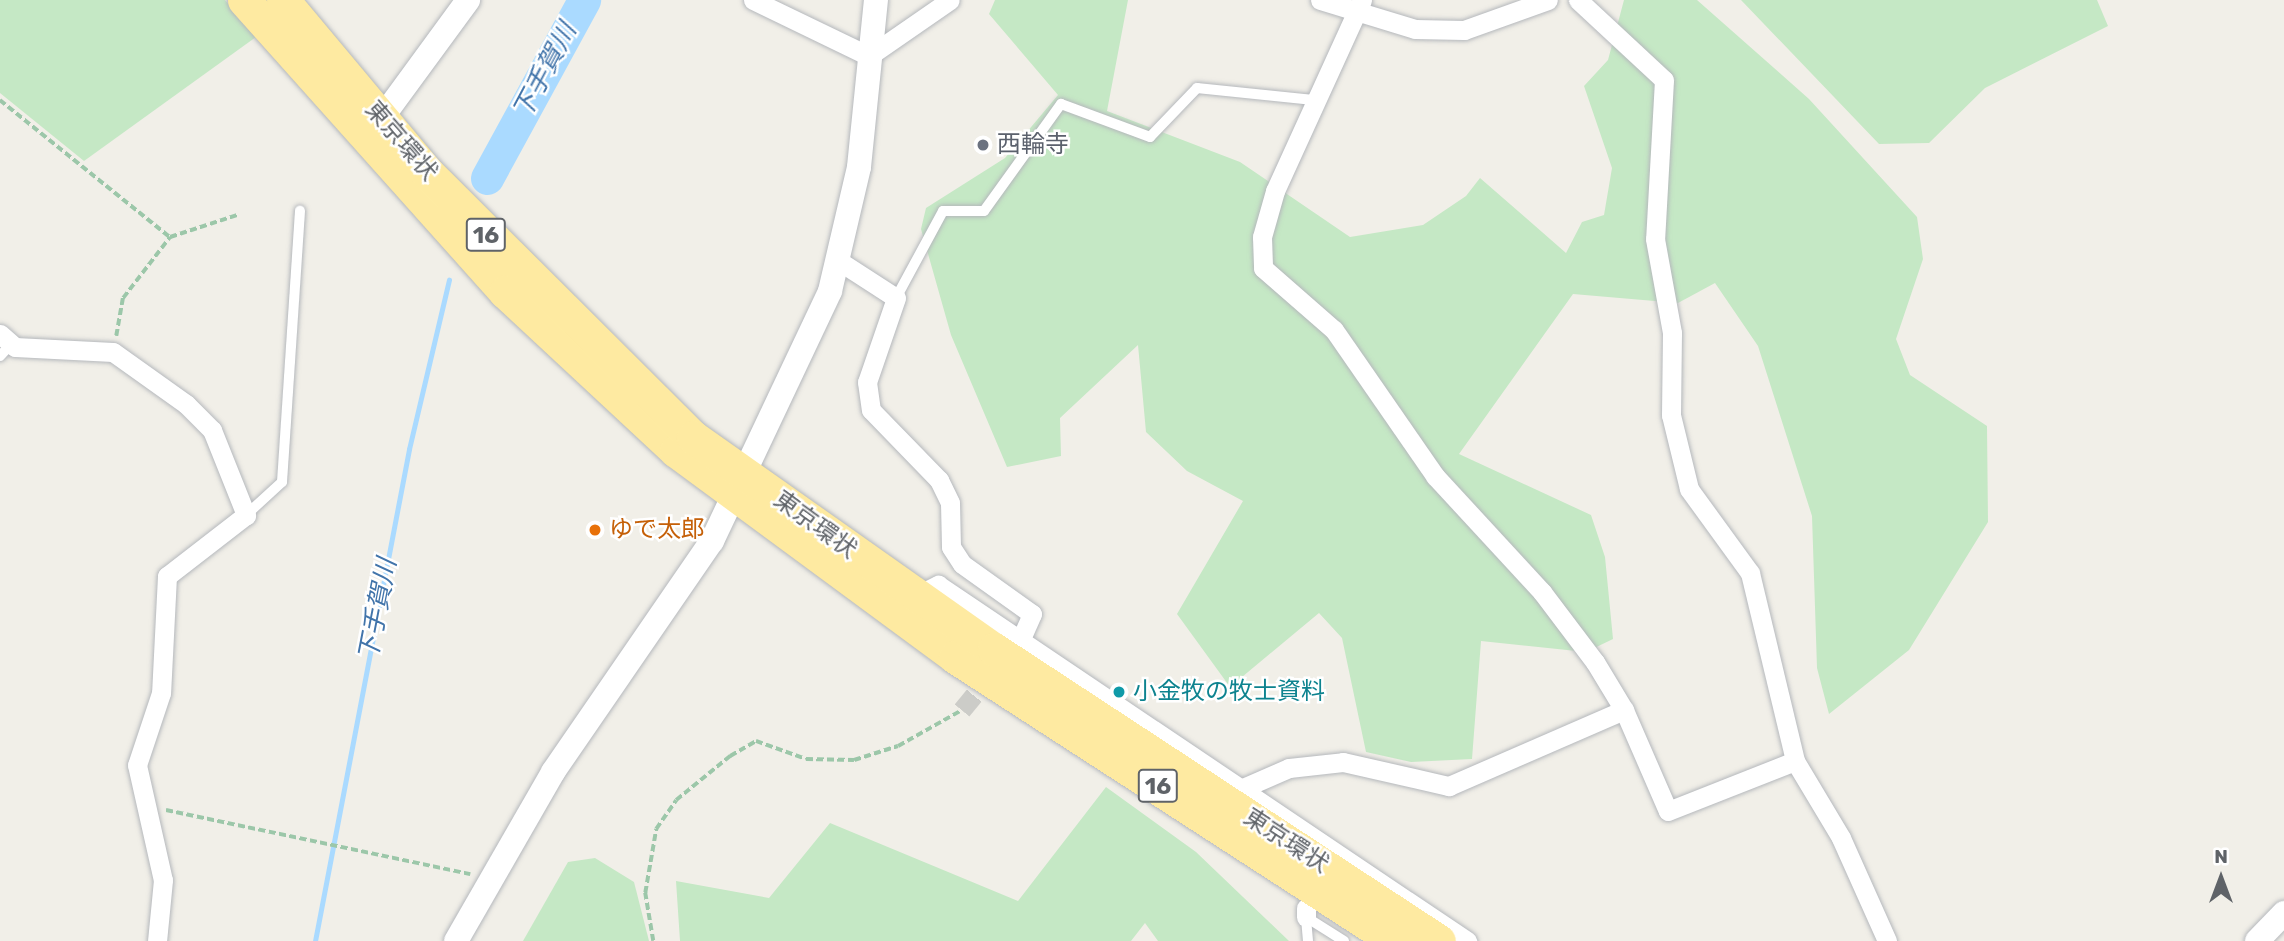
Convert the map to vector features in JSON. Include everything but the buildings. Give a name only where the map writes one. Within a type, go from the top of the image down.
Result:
[{"type":"highway","name":"東京環状","points":[[244,0],[740,485],[955,657],[1157,770],[1439,941]]},
{"type":"highway","name":"東京環状","points":[[283,0],[374,130]]},
{"type":"highway","name":"東京環状","points":[[740,485],[916,596],[1394,941]]},
{"type":"street","points":[[374,130],[468,0]]},
{"type":"street","points":[[753,0],[869,56]]},
{"type":"street","points":[[456,941],[487,879],[712,541],[842,263],[859,167],[876,0]]},
{"type":"street","points":[[869,56],[950,0]]},
{"type":"street","points":[[1320,0],[1360,7],[1415,29],[1464,30],[1548,0]]},
{"type":"street","points":[[1578,0],[1664,80],[1655,239],[1672,333],[1671,415],[1689,489],[1750,573],[1795,761],[1841,838],[1887,941]]},
{"type":"street","points":[[1360,7],[1313,100],[1272,202],[1262,237],[1263,268],[1334,330],[1435,476],[1542,592],[1624,710],[1668,811],[1795,761]]},
{"type":"street","points":[[842,263],[896,298],[867,382],[871,410],[939,480],[950,503],[951,547],[962,564],[1032,614],[1020,641]]},
{"type":"street","points":[[4,345],[113,352],[212,430],[246,515],[167,576],[160,693],[137,765],[143,805],[156,831],[163,880],[157,941]]},
{"type":"street","points":[[916,596],[938,585],[1467,941]]},
{"type":"street","points":[[1243,788],[1289,768],[1330,762],[1450,786],[1624,710]]},
{"type":"street","points":[[2257,941],[2284,913]]},
{"type":"lane","points":[[896,298],[943,211],[984,211],[1061,104],[1150,137],[1197,88],[1313,100]]},
{"type":"lane","points":[[246,515],[282,482],[300,211]]},
{"type":"lane","points":[[1308,941],[1306,912],[1344,941]]},
{"type":"path","points":[[0,100],[170,237]]},
{"type":"path","points":[[113,352],[123,298],[170,237],[237,215]]},
{"type":"path","points":[[653,941],[645,893],[656,829],[676,800],[730,756],[755,741],[806,759],[854,760],[898,746],[962,710]]},
{"type":"path","points":[[143,805],[347,845],[487,879]]},
{"type":"green space","points":[[0,0],[225,0],[256,37],[84,161],[0,93]]},
{"type":"green space","points":[[995,0],[1128,0],[1107,111],[1240,162],[1350,237],[1423,225],[1466,196],[1480,178],[1566,253],[1582,222],[1604,215],[1612,168],[1584,86],[1608,60],[1624,0],[1697,0],[1809,99],[1917,217],[1923,259],[1896,339],[1910,375],[1987,426],[1988,522],[1909,650],[1829,714],[1817,668],[1812,516],[1758,346],[1715,283],[1678,303],[1573,294],[1459,454],[1591,515],[1605,557],[1613,639],[1586,652],[1481,641],[1472,759],[1411,762],[1366,752],[1342,638],[1319,613],[1230,687],[1177,614],[1243,501],[1187,471],[1146,432],[1138,345],[1060,418],[1061,456],[1007,467],[951,335],[921,229],[926,208],[1005,158],[1058,95],[989,14]]},
{"type":"green space","points":[[1741,0],[2097,0],[2108,26],[1985,88],[1929,143],[1879,144]]},
{"type":"green space","points":[[1106,787],[1196,852],[1289,941],[1158,941],[1145,923],[1131,941],[680,941],[676,881],[769,898],[830,823],[1018,901]]},
{"type":"green space","points":[[595,858],[634,882],[649,941],[523,941],[568,862]]},
{"type":"waterway","name":"下手賀川","points":[[487,178],[584,0]]},
{"type":"waterway","name":"下手賀川","points":[[315,941],[409,449],[449,280]]},
{"type":"tunnel","points":[[962,710],[994,671]]},
{"type":"place","name":"西輪寺","points":[[983,145]]},
{"type":"place","name":"ゆで太郎","points":[[595,530]]},
{"type":"place","name":"小金牧の牧士資料","points":[[1119,692]]}]
